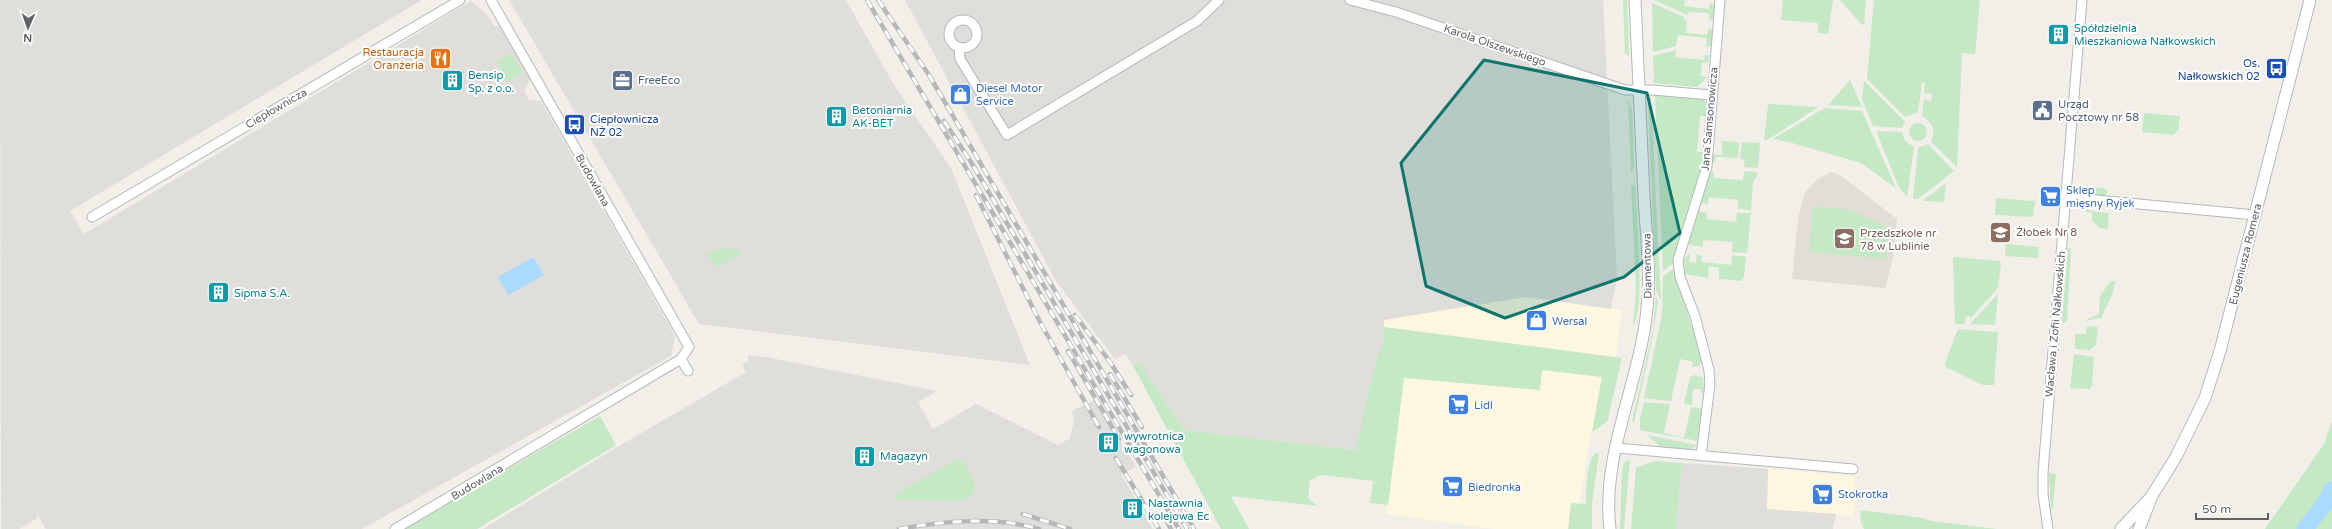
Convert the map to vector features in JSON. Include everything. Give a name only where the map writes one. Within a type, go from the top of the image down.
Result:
[{"type":"street","name":"Ciepłownicza","points":[[92,217],[460,0]]},
{"type":"street","name":"Budowlana","points":[[395,529],[681,359],[689,347],[491,0]]},
{"type":"street","points":[[959,47],[960,60],[1007,135],[1197,21],[1219,0]]},
{"type":"street","name":"Karola Olszewskiego","points":[[1350,0],[1396,12],[1625,90],[1711,95]]},
{"type":"street","name":"Diamentowa","points":[[1610,529],[1609,485],[1643,338],[1647,308],[1635,0]]},
{"type":"street","name":"Jana Samsonowicza","points":[[1701,456],[1710,384],[1709,370],[1695,316],[1680,278],[1678,260],[1707,166],[1711,95],[1720,0]]},
{"type":"street","name":"Wacława i Zofii Nałkowskich","points":[[2048,529],[2043,494],[2043,472],[2082,0]]},
{"type":"street","name":"Eugeniusza Romera","points":[[2138,529],[2151,497],[2183,445],[2205,398],[2255,215],[2310,0]]},
{"type":"street","points":[[2065,197],[2255,215]]},
{"type":"street","points":[[681,359],[688,371]]},
{"type":"street","points":[[1617,448],[1853,469]]},
{"type":"street","name":"Eugeniusza Romera","points":[[2121,529],[2151,497]]},
{"type":"highlighted area","points":[[1484,60],[1647,93],[1680,233],[1624,277],[1505,318],[1426,286],[1401,163]]},
{"type":"shaded area","points":[[0,0],[422,0],[70,211],[84,234],[471,1],[487,14],[495,27],[499,25],[530,80],[524,91],[529,100],[541,101],[675,336],[671,356],[362,529],[46,529],[35,510],[38,518],[19,529],[1,529]]},
{"type":"shaded area","points":[[509,0],[846,0],[894,85],[951,168],[1030,365],[699,324]]},
{"type":"shaded area","points":[[905,0],[1603,0],[1617,278],[1611,309],[1526,297],[1384,320],[1384,338],[1357,450],[1184,430],[1140,363],[1132,364],[1125,354],[1115,359],[1056,281]]},
{"type":"shaded area","name":"Przedszkole nr 78 w Lublinie","points":[[1831,172],[1840,175],[1897,219],[1893,259],[1885,288],[1792,279],[1798,218],[1805,193],[1816,180]]},
{"type":"shaded area","points":[[1526,297],[1622,310],[1616,357],[1384,327],[1384,320]]},
{"type":"shaded area","points":[[747,355],[771,358],[937,391],[918,402],[933,429],[976,404],[1058,445],[1070,438],[1074,421],[1072,411],[1095,400],[1136,467],[1121,474],[1153,529],[483,529],[619,446],[746,372],[742,364],[749,361]]},
{"type":"shaded area","points":[[1542,370],[1602,377],[1574,529],[1495,529],[1386,514],[1404,378],[1540,390]]},
{"type":"shaded area","points":[[1682,463],[1768,469],[1767,509],[1836,514],[1833,529],[1676,529]]},
{"type":"shaded area","points":[[1768,469],[1855,476],[1854,516],[1767,509]]},
{"type":"green space","points":[[1623,0],[1627,0],[1629,56],[1625,54]]},
{"type":"green space","points":[[1654,0],[1685,0],[1684,6],[1709,9],[1710,3],[1715,5],[1715,18],[1709,21],[1709,13],[1688,12],[1688,15]]},
{"type":"green space","points":[[1783,0],[1833,0],[1828,34],[1818,33],[1818,23],[1781,20]]},
{"type":"green space","points":[[1840,0],[1866,0],[1864,25],[1861,24]]},
{"type":"green space","points":[[1874,0],[1980,0],[1975,54],[1962,53],[1957,167],[1931,142],[1933,131],[1931,124],[1922,116],[1924,97],[1925,100],[1931,101],[1932,94],[1926,93],[1924,95],[1925,83],[1922,82],[1918,112],[1905,117],[1867,79]]},
{"type":"green space","points":[[1652,3],[1684,17],[1684,20],[1687,21],[1686,33],[1707,35],[1708,29],[1711,29],[1714,32],[1712,46],[1706,47],[1707,38],[1678,35],[1676,46],[1653,52]]},
{"type":"green space","points":[[1676,50],[1675,57],[1704,60],[1705,55],[1709,55],[1708,63],[1702,62],[1701,76],[1707,77],[1697,87],[1654,83],[1653,56]]},
{"type":"green space","points":[[511,53],[523,73],[508,82],[497,62]]},
{"type":"green space","points":[[1850,80],[1862,107],[1829,105],[1829,104]]},
{"type":"green space","points":[[1864,81],[1905,122],[1902,128],[1873,126],[1862,99]]},
{"type":"green space","points":[[1655,95],[1703,99],[1707,104],[1706,116],[1700,116],[1697,152],[1703,152],[1702,169],[1674,263],[1663,271]]},
{"type":"green space","points":[[1651,96],[1661,300],[1656,290],[1648,101]]},
{"type":"green space","points":[[1628,100],[1632,109],[1634,167],[1631,173]]},
{"type":"green space","points":[[1768,105],[1817,108],[1767,140],[1764,140]]},
{"type":"green space","points":[[1825,108],[1862,111],[1896,188],[1861,163],[1789,142],[1773,139]]},
{"type":"green space","points":[[2144,113],[2180,116],[2178,130],[2173,135],[2142,132]]},
{"type":"green space","points":[[1918,123],[1924,126],[1927,132],[1924,138],[1918,141],[1912,138],[1909,132],[1912,126]]},
{"type":"green space","points":[[1876,131],[1902,132],[1905,141],[1914,147],[1907,197],[1899,187]]},
{"type":"green space","points":[[1722,141],[1739,142],[1738,158],[1716,157],[1715,162],[1711,162],[1711,154],[1722,155]]},
{"type":"green space","points":[[1742,142],[1760,143],[1758,168],[1744,167],[1745,159],[1740,159]]},
{"type":"green space","points":[[1928,144],[1954,171],[1918,199],[1913,199],[1918,148]]},
{"type":"green space","points":[[1711,170],[1714,172],[1714,178],[1743,180],[1744,171],[1757,172],[1757,176],[1753,181],[1751,210],[1738,209],[1738,200],[1709,197],[1708,204],[1702,203],[1701,200]]},
{"type":"green space","points":[[1946,183],[1944,202],[1923,200]]},
{"type":"green space","points":[[1631,184],[1635,186],[1640,281],[1637,315],[1633,325],[1636,290]]},
{"type":"green space","points":[[2077,187],[2103,188],[2108,192],[2104,196],[2079,193],[2077,192]]},
{"type":"green space","points":[[1996,198],[2035,201],[2033,217],[1995,215]]},
{"type":"green space","points":[[2087,204],[2089,204],[2089,211],[2109,213],[2108,229],[2099,228],[2092,220],[2092,213],[2086,212]]},
{"type":"green space","points":[[1813,207],[1847,209],[1888,227],[1886,259],[1809,252]]},
{"type":"green space","points":[[1698,211],[1707,213],[1707,219],[1736,222],[1737,213],[1751,213],[1747,253],[1732,252],[1733,242],[1703,240],[1703,247],[1690,245],[1688,241]]},
{"type":"green space","points":[[2006,244],[2039,247],[2038,258],[2005,256]]},
{"type":"green space","points":[[723,248],[739,250],[742,254],[717,267],[706,254]]},
{"type":"green space","points":[[2068,248],[2071,249],[2067,322],[2062,322]]},
{"type":"green space","points":[[1690,253],[1689,262],[1696,263],[1697,254],[1702,256],[1701,262],[1731,265],[1732,255],[1746,257],[1744,277],[1741,281],[1719,279],[1719,268],[1709,266],[1708,278],[1685,274],[1684,259]]},
{"type":"green space","points":[[1953,258],[1999,261],[2001,263],[1998,288],[1970,319],[1970,316],[1966,316],[1964,324],[1955,324]]},
{"type":"green space","points":[[1676,267],[1680,288],[1702,360],[1699,366],[1692,367],[1693,362],[1680,359],[1671,401],[1644,398],[1662,315],[1663,276]]},
{"type":"green space","points":[[2111,281],[2115,281],[2113,293],[2101,318],[2084,321],[2099,314],[2100,296]]},
{"type":"green space","points":[[1998,294],[1995,325],[1970,324]]},
{"type":"green space","points":[[1656,296],[1658,301],[1652,340],[1634,422],[1632,421],[1653,330]]},
{"type":"green space","points":[[2087,326],[2098,327],[2096,345],[2090,350],[2075,349],[2075,334],[2086,334]]},
{"type":"green space","points":[[1384,327],[1622,358],[1607,422],[1592,432],[1602,377],[1542,370],[1540,390],[1404,378],[1388,505],[1370,503],[1373,481],[1321,475],[1310,480],[1308,498],[1318,506],[1231,496],[1249,529],[1221,529],[1132,364],[1140,363],[1184,430],[1356,450],[1372,376],[1384,338]]},
{"type":"green space","points":[[1958,329],[1998,332],[1994,385],[1983,385],[1946,367],[1945,363]]},
{"type":"green space","points":[[2074,354],[2094,357],[2092,386],[2090,389],[2070,388]]},
{"type":"green space","points":[[1695,375],[1703,378],[1704,393],[1701,393],[1701,389],[1693,389],[1692,405],[1684,404],[1690,377]]},
{"type":"green space","points":[[1644,402],[1670,404],[1664,433],[1684,438],[1691,407],[1703,409],[1698,441],[1640,430],[1640,419]]},
{"type":"green space","points":[[600,416],[616,445],[477,529],[403,529]]},
{"type":"green space","points":[[2332,421],[2332,529],[2265,529],[2324,444]]},
{"type":"green space","points":[[1647,435],[1697,445],[1690,451],[1663,449]]},
{"type":"green space","points":[[1596,453],[1599,453],[1592,503],[1592,529],[1568,529],[1571,503],[1586,504],[1588,469],[1593,456]]},
{"type":"green space","points":[[957,459],[964,463],[967,467],[974,482],[975,491],[969,498],[958,501],[896,500],[896,494]]},
{"type":"green space","points":[[1630,459],[1624,529],[1620,529],[1622,470],[1624,463]]},
{"type":"green space","points":[[1654,461],[1682,463],[1676,529],[1631,529],[1636,468]]},
{"type":"green space","points":[[2049,473],[2056,474],[2053,507],[2051,509]]},
{"type":"green space","points":[[1861,510],[1923,518],[1931,521],[1997,529],[1864,529],[1860,519]]},
{"type":"water","points":[[533,257],[544,275],[508,295],[498,277]]},
{"type":"waterway","points":[[2305,529],[2326,502],[2332,490]]},
{"type":"railway","points":[[867,0],[1179,529]]},
{"type":"railway","points":[[878,0],[929,75],[1194,529]]},
{"type":"railway","points":[[944,121],[971,162],[1187,529]]},
{"type":"railway","points":[[976,195],[1040,322],[1099,427]]},
{"type":"railway","points":[[1075,315],[1110,362],[1131,395]]},
{"type":"railway","points":[[1068,351],[1119,439]]},
{"type":"railway","points":[[1110,374],[1142,427]]},
{"type":"railway","points":[[1116,458],[1159,529]]},
{"type":"railway","points":[[1023,514],[1070,529]]},
{"type":"railway","points":[[1163,514],[1171,529]]},
{"type":"railway","points":[[899,529],[969,521],[1004,522],[1039,529]]},
{"type":"place","name":"Spółdzielnia Mieszkaniowa Nałkowskich","points":[[2058,34]]},
{"type":"place","name":"Restauracja Oranżeria","points":[[440,58]]},
{"type":"place","name":"Os. Nałkowskich 02","points":[[2276,69]]},
{"type":"place","name":"FreeEco","points":[[623,80]]},
{"type":"place","name":"Bensip Sp. z o.o.","points":[[452,81]]},
{"type":"place","name":"Diesel Motor Service","points":[[961,94]]},
{"type":"place","name":"Urząd Pocztowy nr 58","points":[[2043,110]]},
{"type":"place","name":"Betoniarnia AK-BET","points":[[836,116]]},
{"type":"place","name":"Ciepłownicza NŻ 02","points":[[575,125]]},
{"type":"place","name":"Sklep mięsny Ryjek","points":[[2050,196]]},
{"type":"place","name":"Żłobek Nr 8","points":[[2001,232]]},
{"type":"place","name":"Przedszkole nr 78 w Lublinie","points":[[1845,239]]},
{"type":"place","name":"Sipma S.A.","points":[[218,293]]},
{"type":"place","name":"Wersal","points":[[1537,321]]},
{"type":"place","name":"Lidl","points":[[1458,405]]},
{"type":"place","name":"wywrotnica wagonowa","points":[[1108,442]]},
{"type":"place","name":"Magazyn","points":[[864,456]]},
{"type":"place","name":"Biedronka","points":[[1453,487]]},
{"type":"place","name":"Stokrotka","points":[[1823,494]]},
{"type":"place","name":"Nastawnia kolejowa Ec","points":[[1133,509]]}]
